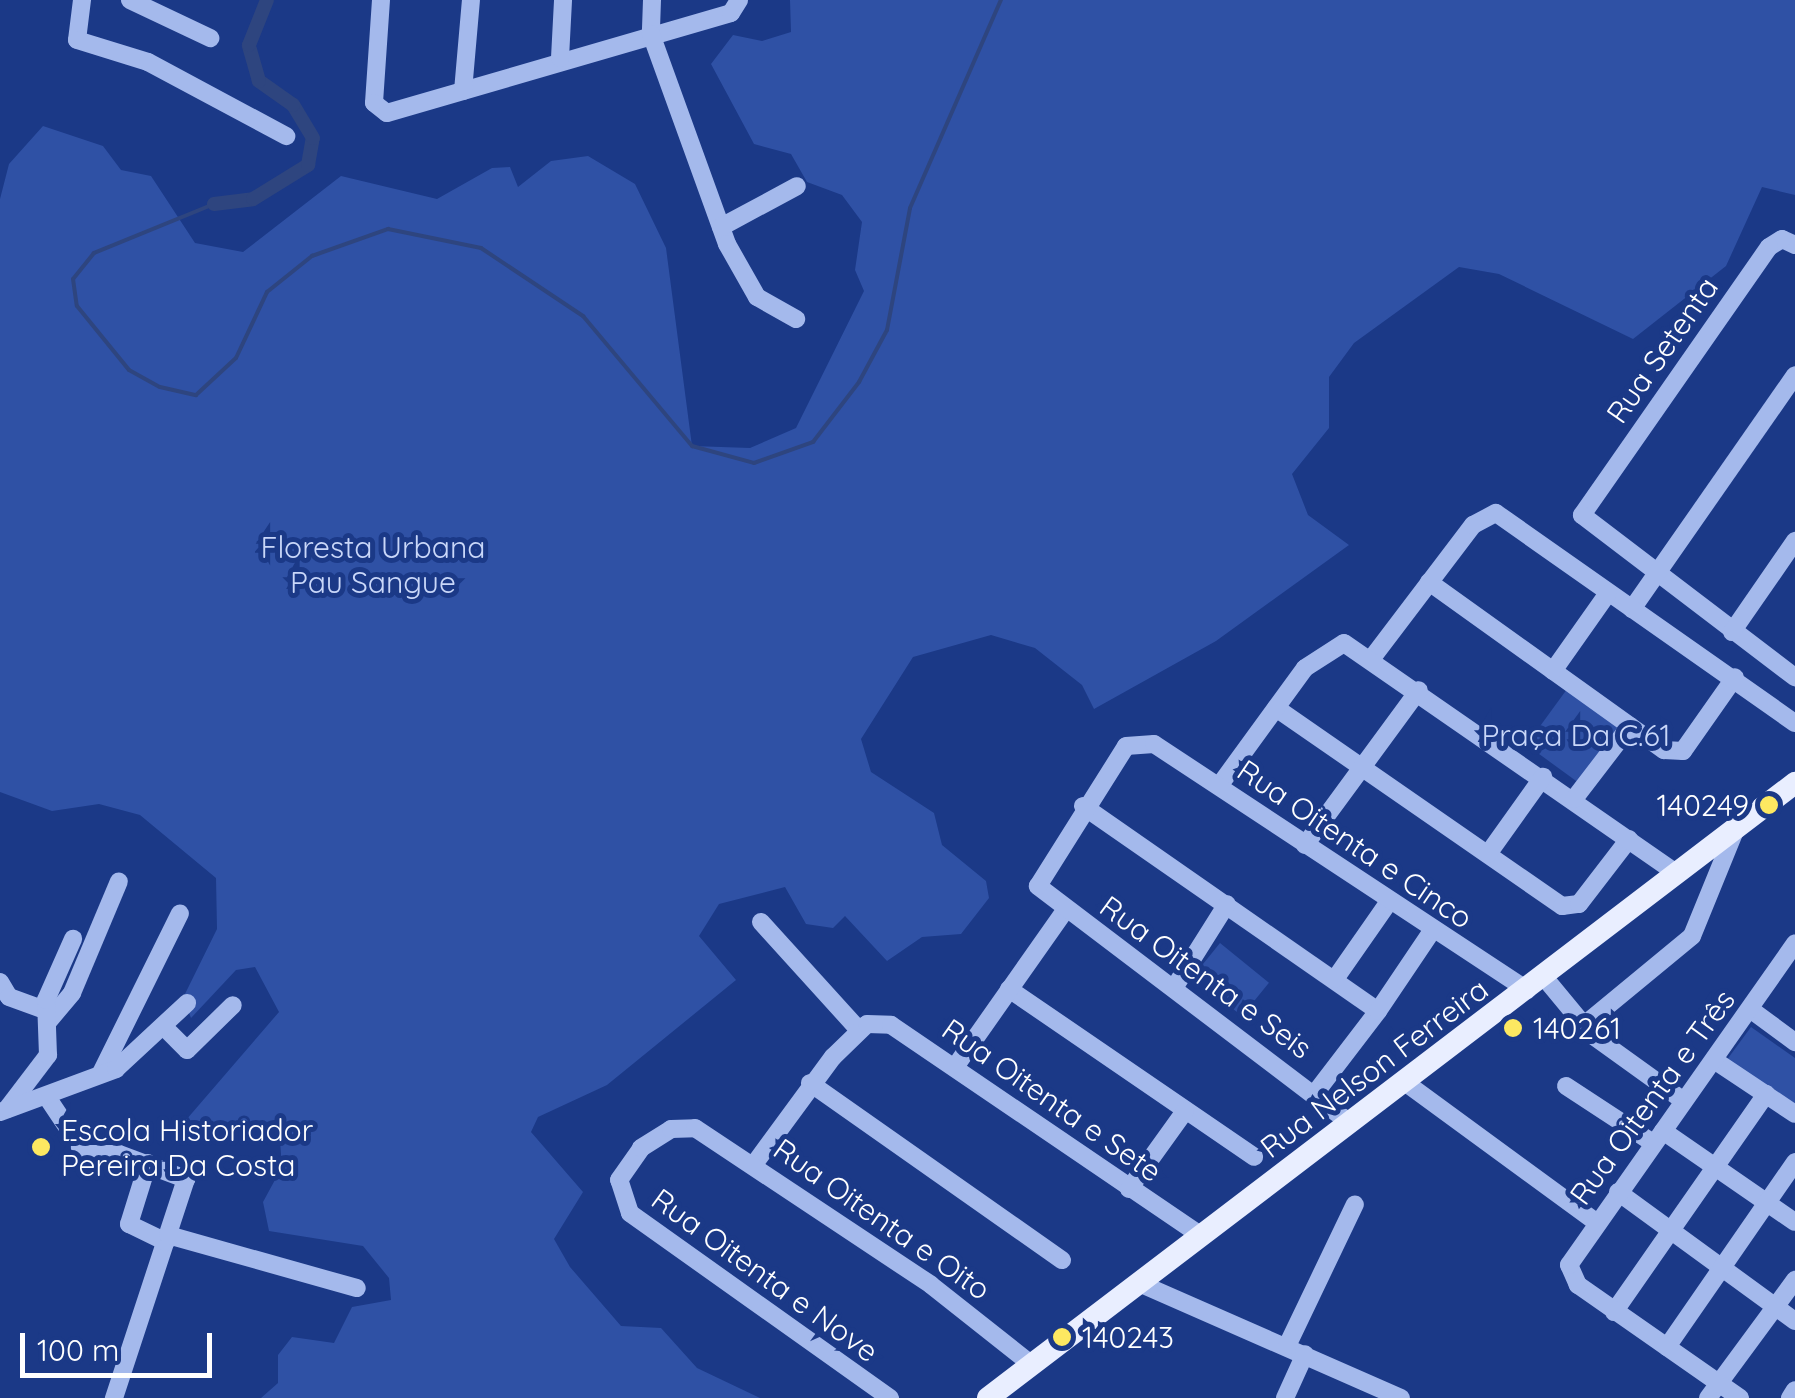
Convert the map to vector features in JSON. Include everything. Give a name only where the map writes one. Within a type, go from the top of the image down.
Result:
[{"type":"main road","name":"Rua Nelson Ferreira","points":[[988,1398],[1795,783]]},
{"type":"street","points":[[82,0],[77,40],[148,62],[286,136]]},
{"type":"street","points":[[130,0],[210,38]]},
{"type":"street","points":[[381,0],[374,103],[380,113],[403,111],[560,58],[732,13],[738,0]]},
{"type":"street","points":[[464,91],[470,0]]},
{"type":"street","points":[[560,58],[563,0]]},
{"type":"street","points":[[652,0],[650,34],[721,228],[757,298],[796,319]]},
{"type":"street","points":[[721,228],[797,186]]},
{"type":"street","name":"Rua Setenta","points":[[1656,577],[1588,528],[1584,509],[1768,247],[1794,244]]},
{"type":"street","points":[[1632,608],[1795,375]]},
{"type":"street","points":[[1372,658],[1429,582],[1490,512],[1735,677],[1795,723]]},
{"type":"street","points":[[1732,632],[1795,542]]},
{"type":"street","points":[[1656,577],[1795,678]]},
{"type":"street","points":[[1429,582],[1630,726],[1679,752],[1735,677]]},
{"type":"street","points":[[1553,671],[1608,594]]},
{"type":"street","points":[[1220,786],[1276,708],[1326,648],[1344,643],[1419,690],[1678,874]]},
{"type":"street","points":[[1305,846],[1419,690]]},
{"type":"street","points":[[1276,708],[1569,908],[1629,839]]},
{"type":"street","points":[[1574,799],[1630,726]]},
{"type":"street","name":"Rua Oitenta e Cinco","points":[[1083,806],[1126,746],[1154,744],[1432,931],[1535,984]]},
{"type":"street","points":[[1488,854],[1543,777]]},
{"type":"street","points":[[1083,806],[1378,1012]]},
{"type":"street","name":"Rua Oitenta e Seis","points":[[1083,806],[1040,873],[1042,894],[1316,1092],[1350,1124]]},
{"type":"street","points":[[1584,1026],[1692,936],[1736,828]]},
{"type":"street","points":[[46,1016],[72,993],[119,881]]},
{"type":"street","points":[[1335,979],[1388,903]]},
{"type":"street","points":[[1174,988],[1227,904]]},
{"type":"street","points":[[955,1067],[1066,909]]},
{"type":"street","points":[[101,1073],[180,912]]},
{"type":"street","points":[[755,1163],[810,1084],[863,1027],[760,922]]},
{"type":"street","points":[[1316,1092],[1378,1012],[1432,931]]},
{"type":"street","points":[[4,1110],[48,1055],[46,1016],[72,938]]},
{"type":"street","name":"Rua Oitenta e Três","points":[[1614,1312],[1578,1285],[1569,1265],[1795,943]]},
{"type":"street","points":[[0,982],[9,997],[46,1016]]},
{"type":"street","points":[[1535,984],[1684,1101]]},
{"type":"street","points":[[1010,989],[1254,1157]]},
{"type":"street","points":[[4,1110],[49,1100],[101,1073],[165,1028],[187,1003]]},
{"type":"street","points":[[165,1028],[187,1050],[233,1005]]},
{"type":"street","points":[[1750,1008],[1795,1042]]},
{"type":"street","name":"Rua Oitenta e Sete","points":[[863,1027],[903,1030],[1201,1236]]},
{"type":"street","points":[[1714,1060],[1795,1114]]},
{"type":"street","points":[[1406,1083],[1596,1222]]},
{"type":"street","points":[[810,1084],[1062,1260]]},
{"type":"street","points":[[1566,1086],[1716,1168],[1795,1222]]},
{"type":"street","points":[[1740,1398],[1713,1389],[1667,1347],[1614,1312],[1766,1094]]},
{"type":"street","points":[[49,1100],[84,1154],[148,1164],[186,1178],[114,1398]]},
{"type":"street","points":[[1130,1189],[1185,1111]]},
{"type":"street","name":"Rua Oitenta e Oito","points":[[618,1189],[654,1136],[695,1128],[755,1163],[1032,1364]]},
{"type":"street","points":[[1667,1347],[1795,1162]]},
{"type":"street","points":[[148,1164],[129,1224],[167,1238],[357,1288]]},
{"type":"street","name":"Rua Oitenta e Nove","points":[[618,1189],[630,1212],[890,1398]]},
{"type":"street","points":[[1618,1192],[1795,1322]]},
{"type":"street","points":[[1284,1398],[1296,1350],[1354,1204]]},
{"type":"street","points":[[1713,1389],[1795,1280]]},
{"type":"street","points":[[1139,1283],[1394,1397]]},
{"type":"street","points":[[1790,1398],[1795,1390]]},
{"type":"green space","name":"Floresta Urbana Pau Sangue","points":[[790,0],[1795,0],[1795,195],[1762,187],[1726,266],[1633,339],[1499,274],[1459,267],[1354,343],[1329,377],[1329,428],[1292,474],[1308,515],[1349,545],[1216,641],[1094,709],[1082,685],[1035,648],[991,635],[913,657],[861,739],[871,772],[934,813],[942,845],[986,881],[989,898],[961,934],[922,937],[887,961],[845,916],[833,928],[806,924],[785,887],[719,904],[699,936],[736,980],[607,1085],[538,1117],[531,1132],[583,1192],[554,1239],[570,1267],[621,1326],[661,1328],[697,1368],[760,1398],[261,1398],[278,1383],[278,1355],[292,1337],[334,1343],[352,1307],[391,1300],[389,1278],[363,1246],[269,1231],[263,1202],[282,1167],[279,1128],[186,1120],[279,1012],[255,967],[236,970],[191,1018],[183,998],[217,929],[216,878],[140,815],[99,804],[52,811],[0,792],[0,199],[9,164],[43,126],[103,146],[121,170],[151,176],[195,243],[243,252],[341,176],[437,199],[492,168],[510,167],[518,187],[551,161],[588,156],[635,184],[666,248],[692,446],[750,448],[796,428],[864,291],[855,270],[862,222],[842,195],[807,182],[791,154],[754,144],[711,64],[733,35],[762,41],[791,32]]},
{"type":"green space","name":"Praça Da C.61","points":[[1570,685],[1628,727],[1585,787],[1527,745]]},
{"type":"green space","points":[[1220,943],[1269,983],[1242,1016],[1193,976]]},
{"type":"green space","points":[[1751,1027],[1795,1058],[1795,1108],[1726,1061]]},
{"type":"waterway","points":[[214,204],[253,199],[308,165],[313,138],[293,105],[259,81],[249,45],[267,0]]},
{"type":"waterway","points":[[214,204],[94,253],[73,279],[77,306],[129,370],[160,387],[196,395],[236,358],[267,292],[312,256],[388,229],[481,248],[583,316],[692,446],[754,463],[813,442],[859,382],[887,330],[910,208],[1001,0]]},
{"type":"place","name":"140249","points":[[1769,805]]},
{"type":"place","name":"140261","points":[[1513,1028]]},
{"type":"place","name":"Escola Historiador Pereira Da Costa","points":[[41,1147]]},
{"type":"place","name":"140243","points":[[1062,1337]]}]
